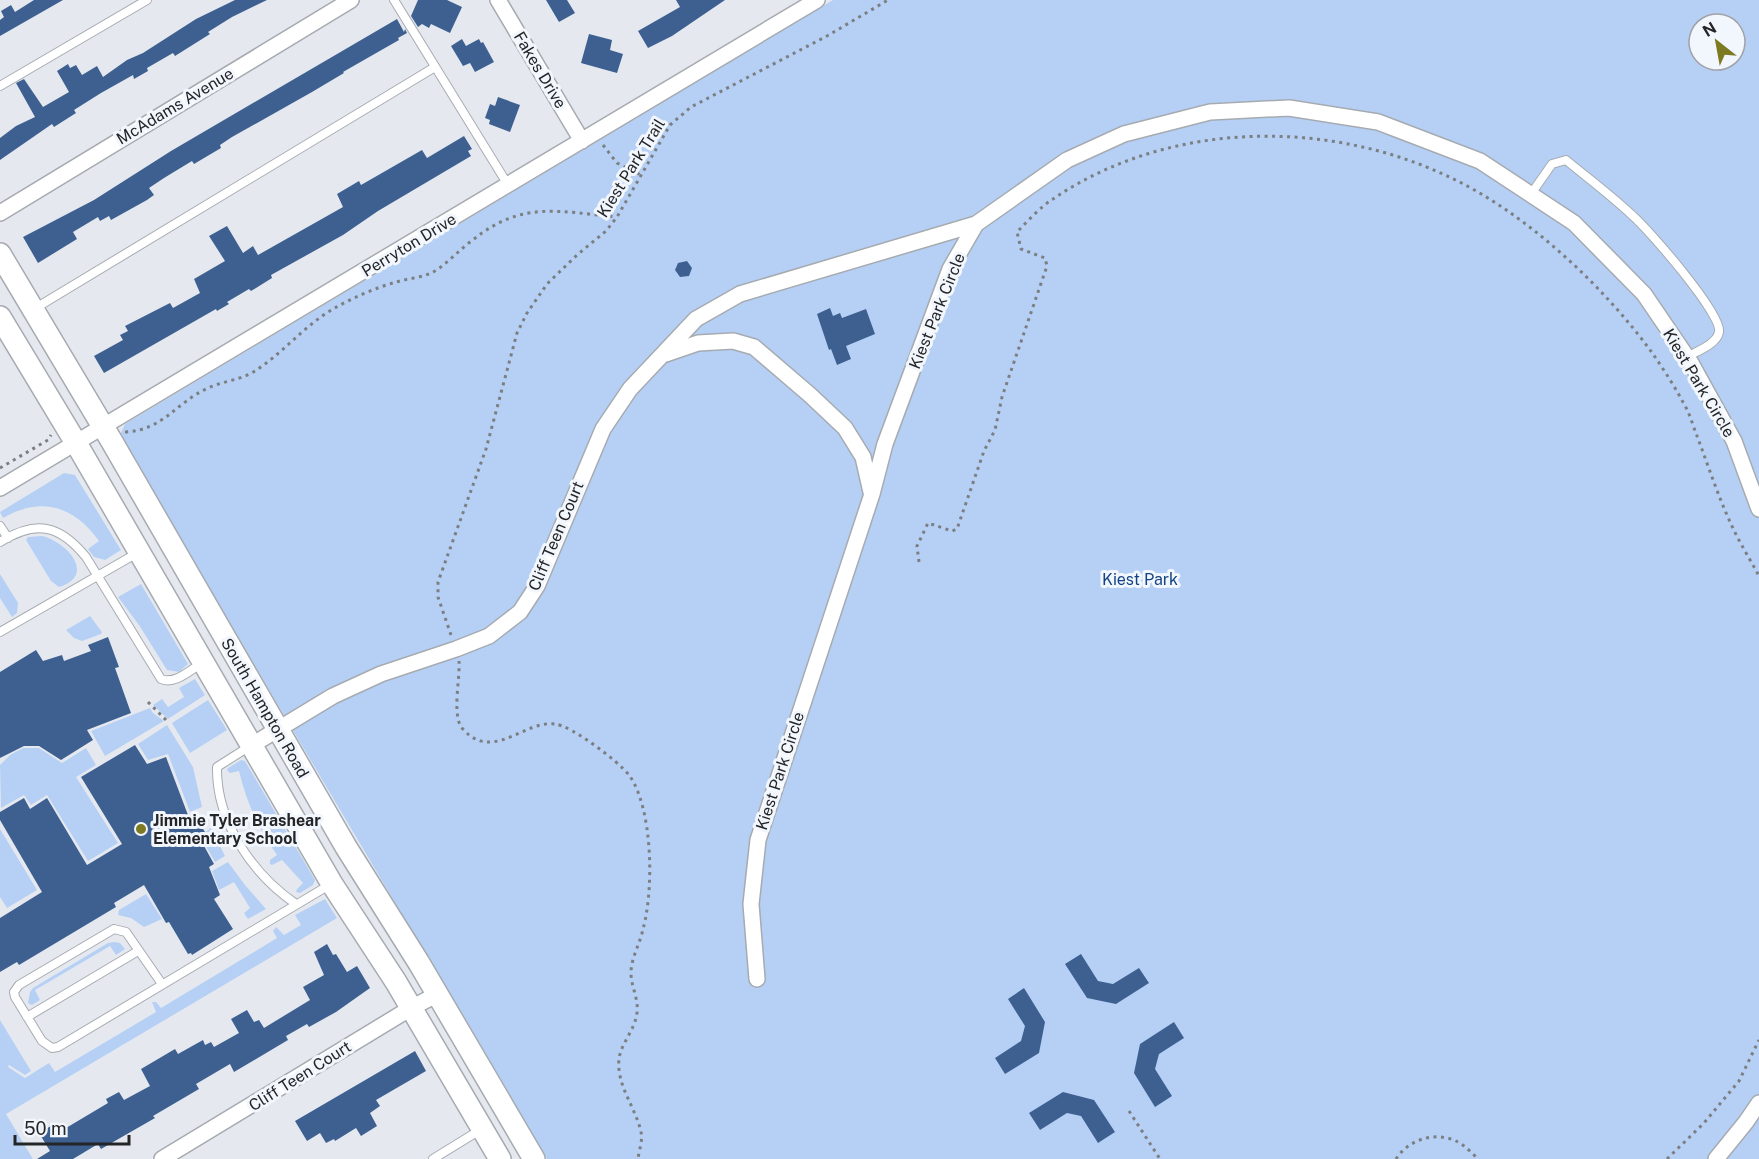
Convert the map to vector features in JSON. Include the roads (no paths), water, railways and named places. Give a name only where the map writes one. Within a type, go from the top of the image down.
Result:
[{"type":"main road","name":"South Hampton Road","points":[[0,254],[112,430],[346,847],[438,994],[534,1159]]},
{"type":"main road","name":"South Hampton Road","points":[[0,316],[332,884],[411,1008],[500,1159]]},
{"type":"street","name":"McAdams Avenue","points":[[0,213],[351,0]]},
{"type":"street","name":"Fakes Drive","points":[[498,0],[582,141]]},
{"type":"street","name":"Perryton Drive","points":[[0,488],[76,443],[112,430],[508,186],[817,0]]},
{"type":"street","name":"Kiest Park Circle","points":[[757,979],[751,904],[758,840],[872,494],[885,444],[950,269],[976,225],[1067,160],[1124,134],[1210,112],[1289,108],[1378,122],[1480,161],[1574,223],[1644,294],[1688,357],[1734,441],[1759,509]]},
{"type":"street","name":"Cliff Teen Court","points":[[252,745],[333,696],[381,674],[489,636],[520,612],[537,586],[603,429],[630,389],[696,319],[740,294],[976,225]]},
{"type":"street","name":"Cliff Teen Court","points":[[659,358],[674,350],[699,343],[732,341],[753,347],[845,428],[863,457],[872,494]]},
{"type":"street","name":"Cliff Teen Court","points":[[162,1159],[411,1008],[438,994]]},
{"type":"street","points":[[1716,1159],[1759,1103]]},
{"type":"lane","points":[[0,86],[147,0]]},
{"type":"lane","points":[[394,0],[508,186]]},
{"type":"lane","points":[[33,309],[435,67]]},
{"type":"lane","points":[[1530,194],[1552,164],[1566,160],[1634,216],[1680,268],[1706,303],[1719,328],[1719,334],[1714,341],[1688,357]]},
{"type":"lane","points":[[0,526],[4,540],[28,529],[49,528],[66,537],[79,549],[160,679],[175,680],[204,663]]},
{"type":"lane","points":[[0,632],[140,552]]},
{"type":"lane","points":[[252,745],[217,767],[220,803],[234,835],[264,876],[296,904]]},
{"type":"lane","points":[[162,984],[126,932],[114,929],[19,985],[14,994],[46,1046],[58,1047],[332,884]]},
{"type":"lane","points":[[27,1017],[138,951]]},
{"type":"lane","points":[[432,1159],[482,1128]]},
{"type":"place","name":"Jimmie Tyler Brashear Elementary School","points":[[141,829]]},
{"type":"park label","name":"Kiest Park","points":[[1140,579]]}]
